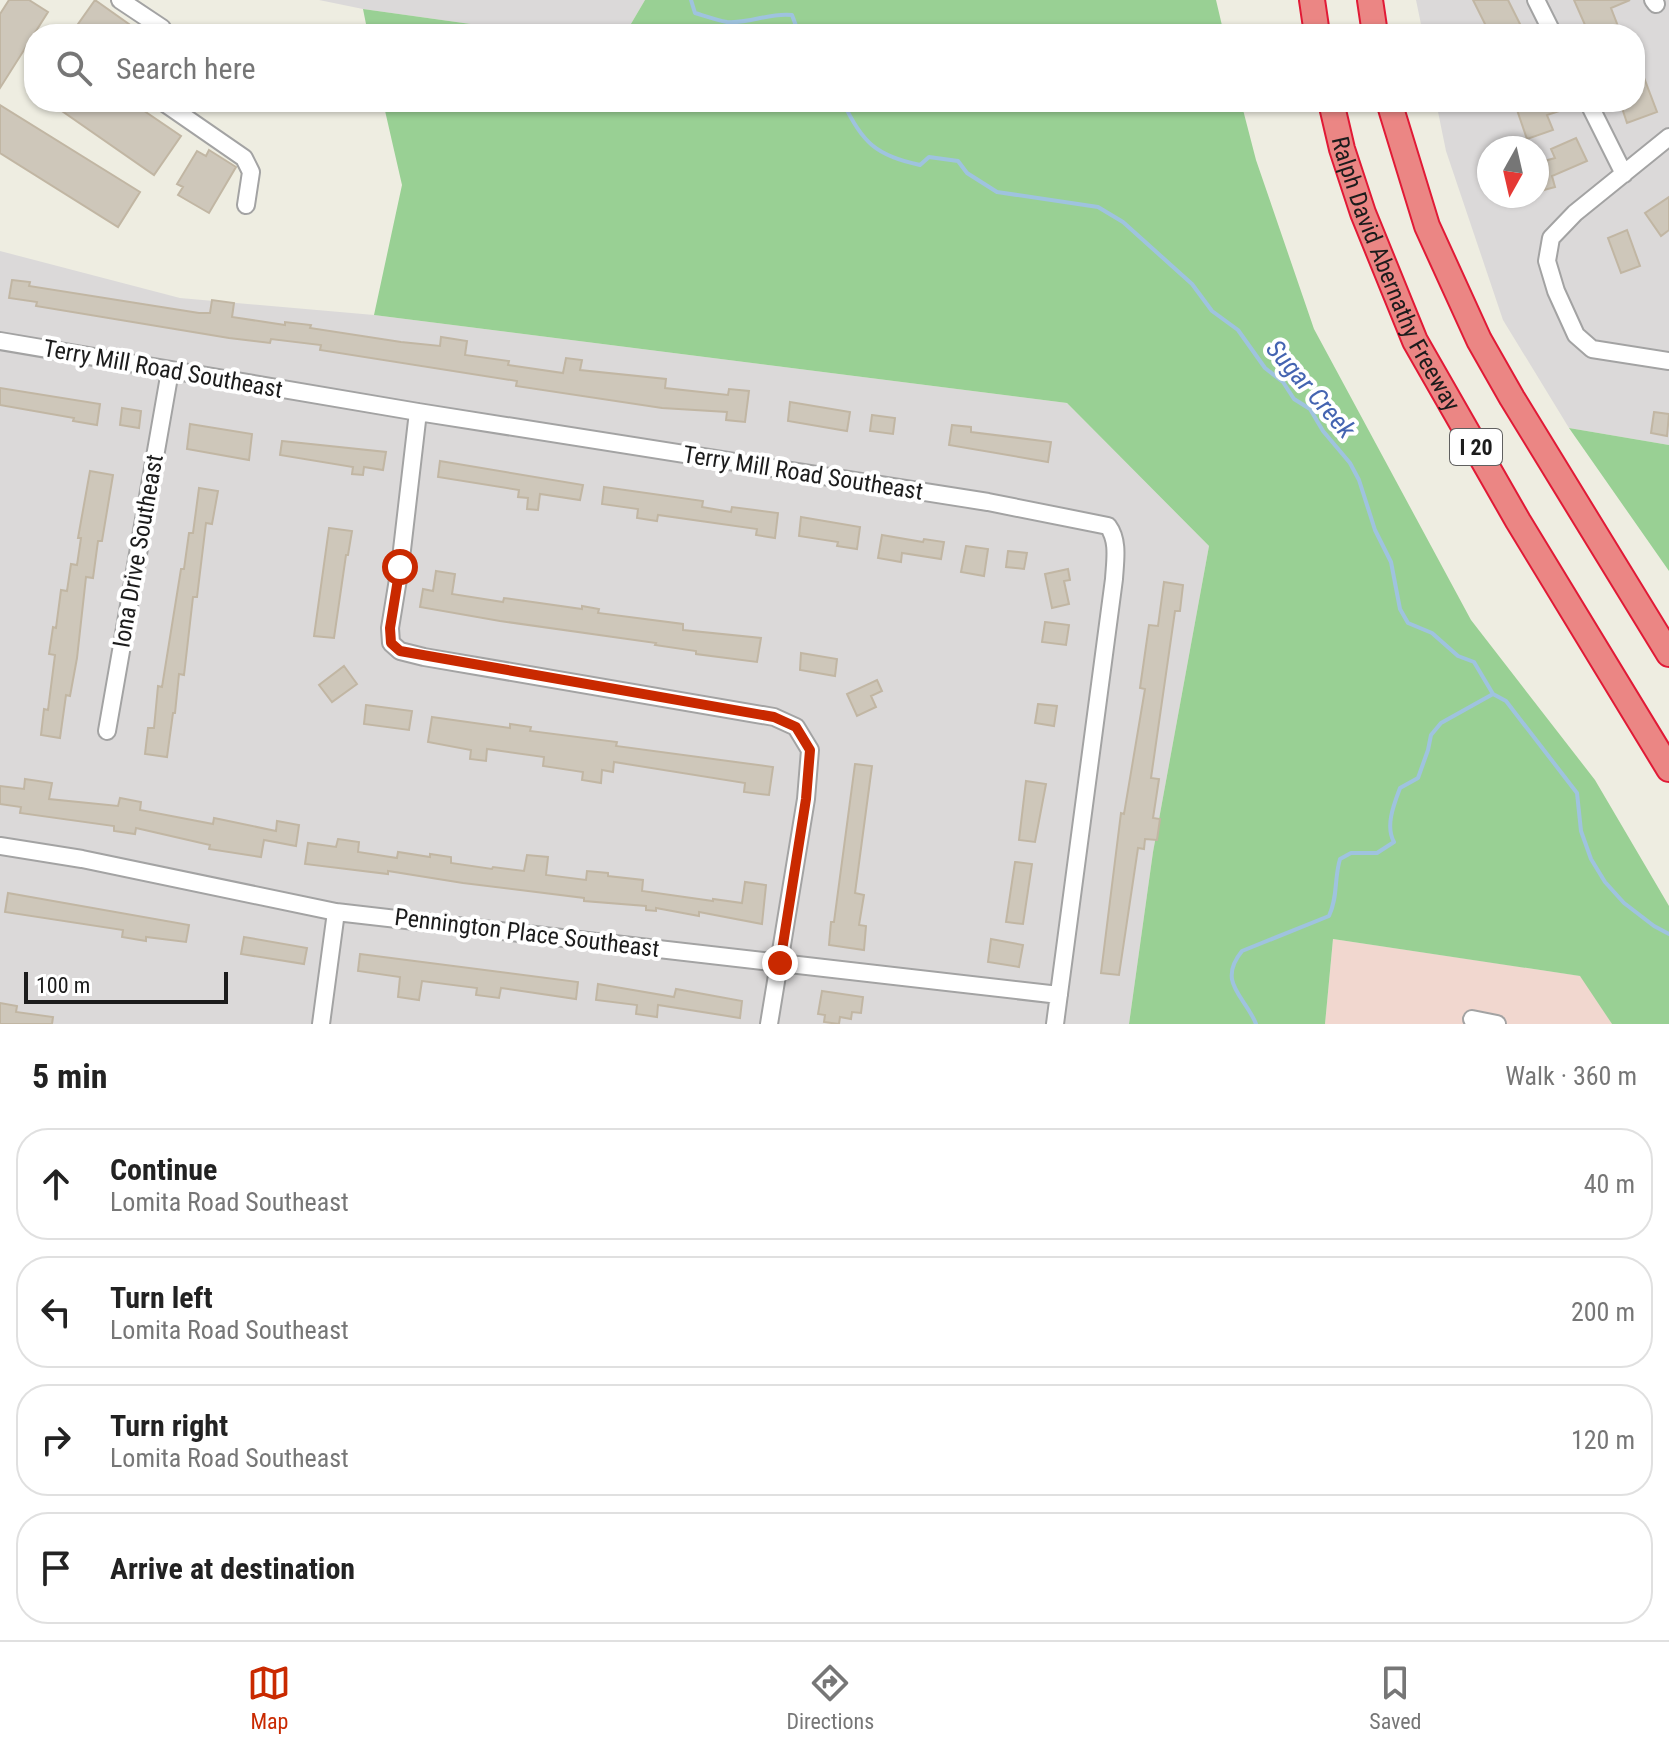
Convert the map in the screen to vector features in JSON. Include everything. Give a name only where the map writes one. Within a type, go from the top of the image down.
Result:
[{"type":"highway","points":[[1312,0],[1316,24]]},
{"type":"highway","points":[[1370,0],[1374,24]]},
{"type":"highway","name":"Ralph David Abernathy Freeway","points":[[1333,112],[1363,213],[1415,341],[1518,521],[1669,769]]},
{"type":"highway","name":"Ralph David Abernathy Freeway","points":[[1392,112],[1427,226],[1479,340],[1669,654]]},
{"type":"street","points":[[120,0],[156,24]]},
{"type":"street","points":[[1536,0],[1548,24]]},
{"type":"street","points":[[177,112],[244,158],[251,172],[246,205]]},
{"type":"street","points":[[1593,112],[1624,174]]},
{"type":"street","points":[[1669,137],[1575,213],[1551,238],[1547,261],[1556,291],[1576,335],[1592,349],[1669,361]]},
{"type":"street","name":"Terry Mill Road Southeast","points":[[0,341],[418,412],[988,502],[1108,526],[1114,534],[1114,579],[1055,1024]]},
{"type":"street","name":"Iona Drive Southeast","points":[[107,731],[170,371]]},
{"type":"street","points":[[418,412],[390,628],[391,643],[400,651],[774,717],[796,727],[810,750],[806,799],[769,1024]]},
{"type":"street","name":"Pennington Place Southeast","points":[[0,846],[82,859],[336,912],[1059,995]]},
{"type":"street","points":[[321,1024],[336,912]]},
{"type":"street","points":[[1472,1019],[1497,1024]]},
{"type":"shaded area","points":[[319,0],[645,0],[631,24],[471,24]]},
{"type":"shaded area","points":[[1416,0],[1669,0],[1669,445],[1569,428],[1503,320],[1446,151],[1438,112],[1645,112],[1645,24],[1421,24]]},
{"type":"shaded area","points":[[0,251],[180,298],[374,315],[1067,403],[1209,546],[1153,852],[1129,1024],[0,1024]]},
{"type":"shaded area","points":[[1333,939],[1581,976],[1612,1024],[1325,1024]]},
{"type":"green space","points":[[645,0],[1216,0],[1222,24],[631,24]]},
{"type":"green space","points":[[363,9],[471,24],[366,24]]},
{"type":"green space","points":[[385,112],[1244,112],[1256,160],[1314,329],[1471,620],[1595,780],[1669,906],[1669,1024],[1612,1024],[1580,976],[1333,939],[1325,1024],[1129,1024],[1153,852],[1209,546],[1067,403],[374,315],[402,185]]},
{"type":"green space","points":[[1569,428],[1669,445],[1669,571]]},
{"type":"building","points":[[9,0],[29,0],[48,12],[40,24],[24,24],[24,50],[0,88],[0,14]]},
{"type":"building","points":[[95,0],[129,24],[78,24]]},
{"type":"building","points":[[1473,0],[1508,0],[1520,24],[1485,24]]},
{"type":"building","points":[[1574,0],[1630,0],[1611,8],[1617,24],[1585,24]]},
{"type":"building","points":[[1645,80],[1657,112],[1627,123],[1623,112],[1645,112]]},
{"type":"building","points":[[0,105],[140,192],[118,227],[0,153]]},
{"type":"building","points":[[63,112],[146,112],[181,136],[154,175]]},
{"type":"building","points":[[1518,112],[1556,112],[1547,115],[1553,130],[1526,136]]},
{"type":"building","points":[[1576,138],[1587,161],[1552,176],[1555,187],[1549,189],[1549,160],[1555,158],[1551,149]]},
{"type":"building","points":[[209,150],[236,167],[209,213],[178,195],[183,187],[177,184],[197,151],[206,156]]},
{"type":"building","points":[[1669,197],[1669,230],[1661,236],[1645,213]]},
{"type":"building","points":[[1627,230],[1640,266],[1621,273],[1608,238]]},
{"type":"building","points":[[12,280],[30,282],[29,286],[199,313],[210,313],[212,300],[234,303],[232,317],[285,325],[285,322],[311,325],[310,328],[440,346],[441,337],[467,341],[465,355],[509,361],[508,365],[563,373],[566,358],[582,360],[580,370],[666,379],[665,388],[728,395],[729,389],[749,391],[745,422],[726,420],[727,412],[662,408],[516,386],[517,381],[320,350],[321,345],[229,338],[36,306],[37,302],[9,298]]},
{"type":"building","points":[[0,388],[100,404],[97,425],[0,405]]},
{"type":"building","points":[[790,402],[850,412],[847,431],[788,421]]},
{"type":"building","points":[[122,408],[141,411],[139,428],[120,425]]},
{"type":"building","points":[[1654,412],[1669,414],[1667,436],[1651,433]]},
{"type":"building","points":[[872,415],[895,418],[893,434],[870,431]]},
{"type":"building","points":[[190,424],[252,434],[249,460],[187,449]]},
{"type":"building","points":[[952,425],[971,427],[971,432],[1051,442],[1048,462],[949,445]]},
{"type":"building","points":[[282,441],[386,452],[383,470],[364,467],[363,475],[352,474],[353,467],[280,455]]},
{"type":"building","points":[[440,461],[583,485],[580,500],[540,494],[538,510],[527,509],[528,498],[518,497],[519,490],[438,477]]},
{"type":"building","points":[[90,471],[113,475],[93,578],[86,577],[77,658],[70,696],[66,695],[60,738],[41,735],[44,709],[48,710],[55,655],[49,654],[61,590],[67,591],[71,564],[77,565],[81,538],[78,538]]},
{"type":"building","points":[[604,487],[703,501],[702,507],[731,512],[732,507],[778,513],[775,538],[756,535],[757,529],[658,515],[657,521],[637,518],[638,509],[602,504]]},
{"type":"building","points":[[199,488],[218,491],[212,524],[206,523],[184,675],[179,674],[167,757],[145,754],[148,728],[154,728],[158,686],[162,687],[181,569],[184,569],[189,533],[193,533]]},
{"type":"building","points":[[801,517],[860,527],[857,549],[837,546],[838,542],[799,536]]},
{"type":"building","points":[[329,528],[352,531],[334,638],[314,636]]},
{"type":"building","points":[[882,535],[944,542],[941,559],[902,553],[901,562],[878,558]]},
{"type":"building","points":[[966,546],[988,549],[984,576],[961,572]]},
{"type":"building","points":[[1008,551],[1027,553],[1024,569],[1006,567]]},
{"type":"building","points":[[1068,569],[1070,580],[1064,581],[1069,604],[1052,608],[1045,574]]},
{"type":"building","points":[[436,571],[455,574],[452,594],[503,602],[504,598],[582,609],[582,606],[599,609],[598,613],[683,624],[683,630],[761,638],[757,662],[696,654],[696,651],[656,643],[420,607],[423,589],[433,591]]},
{"type":"building","points":[[1164,582],[1183,585],[1180,611],[1175,611],[1151,778],[1159,779],[1153,818],[1160,819],[1157,840],[1145,839],[1144,849],[1138,848],[1119,975],[1101,973],[1121,813],[1124,814],[1145,689],[1140,688],[1149,625],[1158,626]]},
{"type":"building","points":[[1045,622],[1069,625],[1066,645],[1042,642]]},
{"type":"building","points":[[801,653],[837,659],[835,676],[800,670]]},
{"type":"building","points":[[344,666],[357,684],[332,702],[319,685]]},
{"type":"building","points":[[877,680],[882,691],[871,696],[876,707],[857,716],[847,694]]},
{"type":"building","points":[[1038,704],[1057,706],[1054,726],[1035,723]]},
{"type":"building","points":[[366,705],[412,711],[409,730],[364,724]]},
{"type":"building","points":[[432,717],[510,728],[510,724],[531,727],[530,731],[617,742],[616,746],[773,767],[769,795],[744,792],[745,783],[614,762],[613,772],[602,770],[601,783],[582,780],[583,772],[543,766],[544,757],[487,749],[486,761],[470,759],[471,750],[428,742]]},
{"type":"building","points":[[855,764],[872,766],[855,893],[864,895],[859,925],[866,926],[864,950],[829,945]]},
{"type":"building","points":[[25,779],[52,783],[49,799],[118,806],[120,798],[141,802],[140,810],[213,824],[214,818],[276,831],[277,821],[299,825],[296,846],[264,840],[261,857],[209,849],[210,845],[136,828],[135,834],[114,831],[114,826],[20,813],[21,807],[0,804],[0,786],[24,789]]},
{"type":"building","points":[[1026,781],[1046,784],[1035,842],[1019,840]]},
{"type":"building","points":[[338,839],[359,842],[358,852],[397,858],[398,852],[430,857],[430,854],[451,857],[451,863],[492,869],[524,871],[527,855],[548,857],[546,875],[586,880],[587,871],[608,873],[608,876],[643,880],[642,891],[713,901],[742,903],[745,882],[766,885],[762,924],[699,912],[699,916],[656,908],[656,911],[646,910],[646,906],[584,901],[584,898],[388,871],[388,874],[305,864],[308,843],[336,847]]},
{"type":"building","points":[[1015,862],[1032,864],[1023,924],[1006,922]]},
{"type":"building","points":[[8,893],[189,925],[186,942],[146,937],[146,941],[122,937],[123,930],[5,912]]},
{"type":"building","points":[[244,937],[307,948],[304,964],[241,954]]},
{"type":"building","points":[[991,939],[1023,945],[1019,967],[988,962]]},
{"type":"building","points":[[360,954],[578,982],[576,999],[501,988],[499,998],[476,995],[477,988],[422,981],[419,1000],[398,997],[400,977],[358,971]]},
{"type":"building","points":[[598,984],[674,997],[676,989],[742,1001],[740,1018],[658,1005],[657,1017],[636,1014],[637,1005],[596,1000]]},
{"type":"building","points":[[822,991],[863,997],[861,1013],[852,1012],[851,1019],[840,1017],[839,1024],[824,1022],[825,1015],[818,1014]]},
{"type":"building","points":[[0,1003],[17,1006],[16,1012],[53,1017],[52,1024],[0,1024]]},
{"type":"waterway","name":"Sugar Creek","points":[[691,0],[695,13],[727,22],[792,15],[795,24]]},
{"type":"waterway","name":"Sugar Creek","points":[[848,112],[864,138],[892,157],[920,165],[929,157],[958,161],[967,173],[997,192],[1098,207],[1123,222],[1192,284],[1212,311],[1238,330],[1265,368],[1283,382],[1294,399],[1310,409],[1323,431],[1350,463],[1359,480],[1375,530],[1391,562],[1400,609],[1408,623],[1432,633],[1458,656],[1474,662],[1493,694],[1506,701],[1577,793],[1581,831],[1591,859],[1605,882],[1624,903],[1669,934]]},
{"type":"waterway","points":[[1256,1024],[1232,981],[1235,962],[1242,951],[1329,916],[1340,859],[1351,853],[1377,853],[1394,842],[1390,822],[1395,801],[1400,788],[1418,778],[1431,735],[1441,723],[1493,694]]},
{"type":"route","points":[[400,567],[390,628],[391,643],[400,651],[774,717],[796,727],[810,750],[806,799],[780,963]]}]
